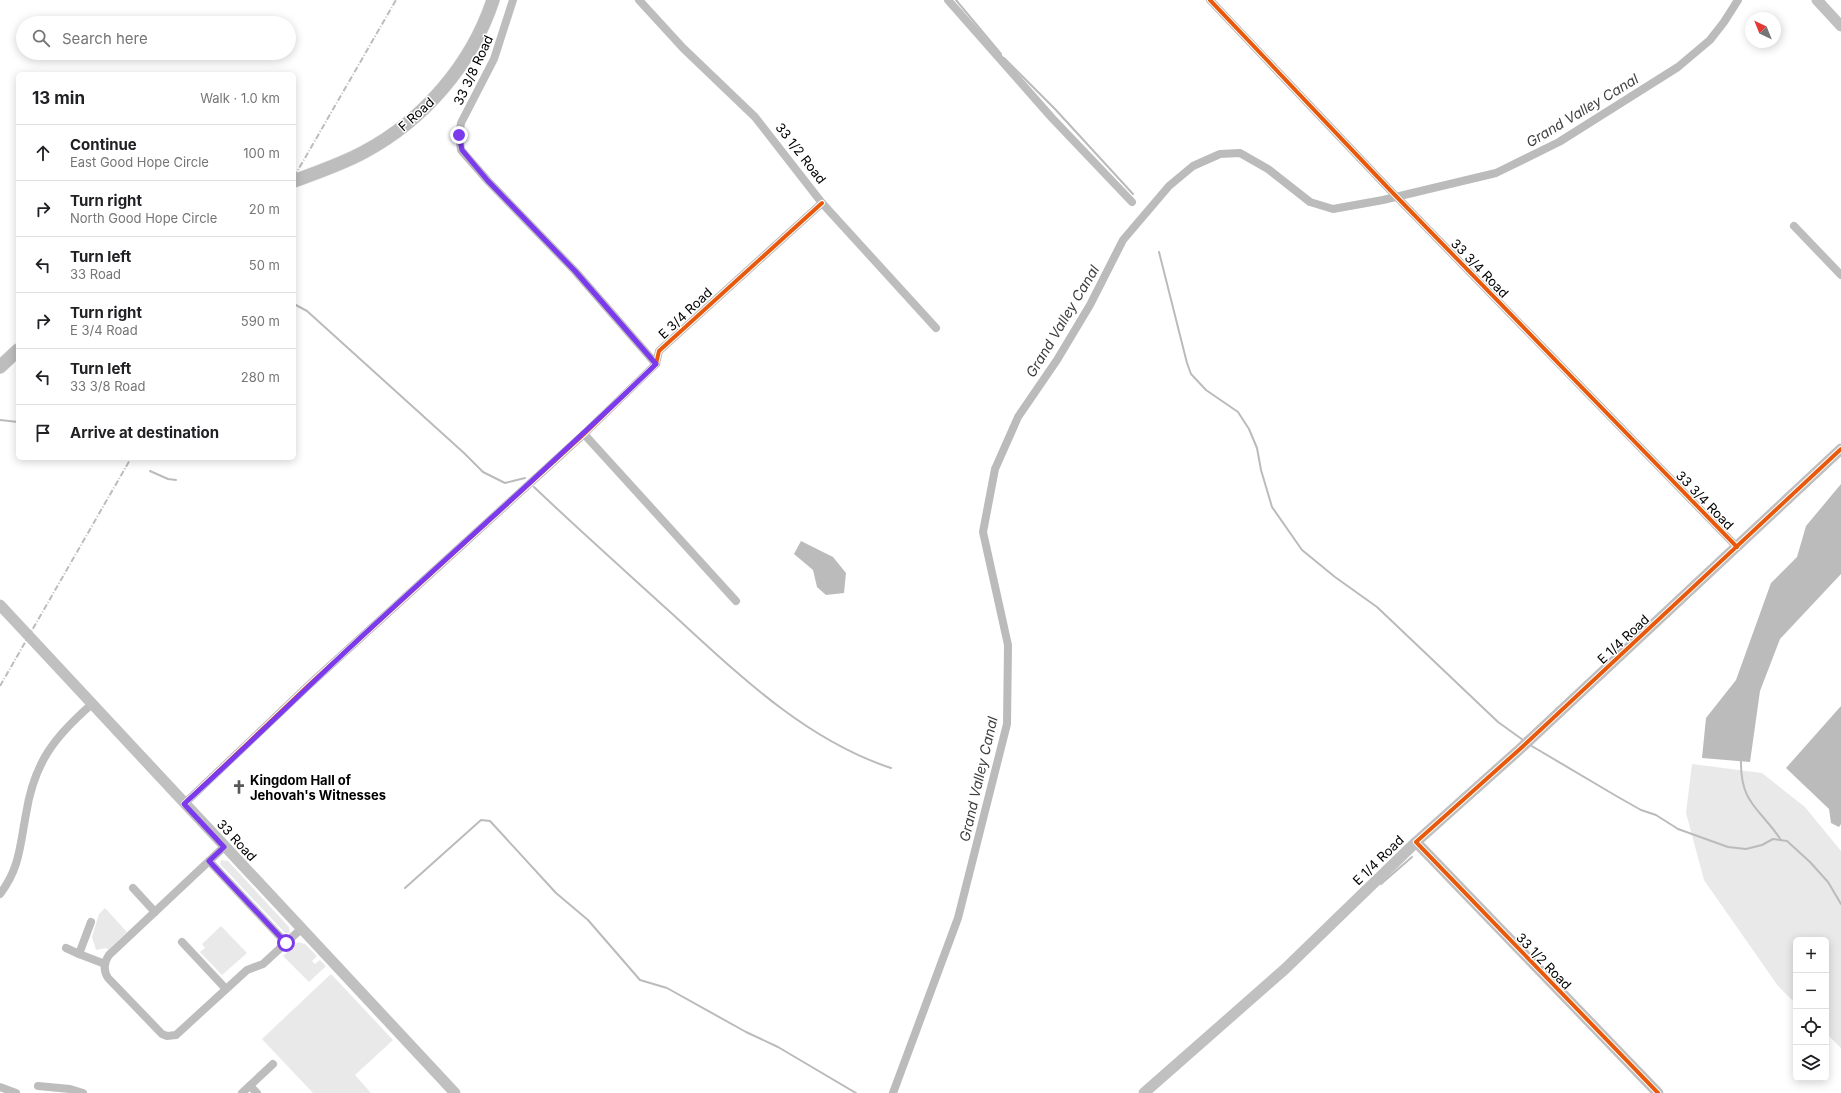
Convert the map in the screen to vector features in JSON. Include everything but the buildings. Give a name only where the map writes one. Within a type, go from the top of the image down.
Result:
[{"type":"main road","name":"F Road","points":[[296,180],[333,167],[383,141],[417,115],[435,98],[468,54],[480,31],[493,0]]},
{"type":"main road","points":[[0,367],[16,352]]},
{"type":"street","name":"33 3/8 Road","points":[[513,0],[494,59],[461,123],[459,135],[462,150],[488,181],[575,271],[656,364]]},
{"type":"street","name":"33 1/2 Road","points":[[639,0],[683,48],[755,117],[822,203],[936,328]]},
{"type":"street","points":[[948,0],[1052,118],[1132,202]]},
{"type":"street","name":"33 3/4 Road","points":[[1210,0],[1402,203],[1737,547]]},
{"type":"street","points":[[1817,0],[1841,26]]},
{"type":"street","name":"E 3/4 Road","points":[[184,804],[321,674],[584,434],[656,364],[659,351],[822,203]]},
{"type":"street","points":[[1794,226],[1841,275]]},
{"type":"street","points":[[584,434],[736,601]]},
{"type":"street","name":"E 1/4 Road","points":[[1144,1093],[1285,969],[1416,842],[1737,547],[1841,449]]},
{"type":"street","name":"33 Road","points":[[1,610],[92,704],[455,1093]]},
{"type":"street","points":[[0,894],[14,873],[30,798],[39,766],[60,734],[92,704]]},
{"type":"street","name":"33 1/2 Road","points":[[1416,842],[1658,1093]]},
{"type":"street","points":[[224,847],[109,955],[105,964],[108,978],[162,1034],[167,1036],[176,1035],[247,970],[263,964],[301,929]]},
{"type":"street","points":[[209,861],[286,943]]},
{"type":"street","points":[[133,888],[155,912]]},
{"type":"street","points":[[79,954],[91,922]]},
{"type":"street","points":[[182,942],[226,989]]},
{"type":"street","points":[[66,948],[105,964]]},
{"type":"street","points":[[242,1093],[273,1064]]},
{"type":"street","points":[[38,1086],[80,1093]]},
{"type":"street","points":[[250,1086],[257,1093]]},
{"type":"street","points":[[0,1087],[16,1093]]},
{"type":"shaded area","points":[[1841,484],[1841,574],[1780,639],[1760,691],[1750,762],[1702,758],[1706,718],[1736,680],[1771,583],[1797,557],[1806,526]]},
{"type":"shaded area","points":[[801,541],[833,557],[846,573],[844,593],[826,595],[817,587],[813,570],[794,554]]},
{"type":"shaded area","points":[[1841,706],[1841,824],[1839,827],[1831,823],[1829,809],[1786,768]]},
{"type":"shaded area","points":[[1692,764],[1762,773],[1805,807],[1841,851],[1841,1048],[1829,1036],[1829,937],[1793,937],[1793,1001],[1778,986],[1704,880],[1686,813]]},
{"type":"shaded area","points":[[221,860],[228,861],[289,927],[290,933],[285,933],[220,864]]},
{"type":"shaded area","points":[[105,908],[127,932],[108,950],[106,948],[96,950],[92,937],[99,914]]},
{"type":"shaded area","points":[[221,926],[247,953],[222,975],[200,952],[205,948],[202,944]]},
{"type":"shaded area","points":[[298,942],[305,944],[317,956],[312,961],[315,964],[320,960],[326,966],[309,982],[283,956]]},
{"type":"shaded area","points":[[331,974],[393,1040],[355,1075],[371,1093],[313,1093],[262,1039]]},
{"type":"waterway","points":[[956,0],[1001,54]]},
{"type":"waterway","name":"Grand Valley Canal","points":[[893,1093],[958,918],[1007,724],[1008,645],[983,532],[995,469],[1018,417],[1057,360],[1090,305],[1123,240],[1169,186],[1193,166],[1220,154],[1240,153],[1268,169],[1310,202],[1333,209],[1383,200],[1496,173],[1559,142],[1678,67],[1710,40],[1738,0]]},
{"type":"waterway","points":[[1004,58],[1055,109],[1133,194]]},
{"type":"waterway","points":[[1159,252],[1191,374],[1206,390],[1238,412],[1249,429],[1257,448],[1261,470],[1272,507],[1302,550],[1335,577],[1377,607],[1498,722],[1523,740]]},
{"type":"waterway","points":[[296,305],[307,311],[483,472],[505,483],[525,478]]},
{"type":"waterway","points":[[0,420],[16,422]]},
{"type":"waterway","points":[[150,471],[168,479],[176,480]]},
{"type":"waterway","points":[[534,487],[719,656],[772,701],[828,740],[891,768]]},
{"type":"waterway","points":[[1530,745],[1618,797],[1641,810],[1656,815],[1678,829],[1728,847],[1746,849],[1762,845],[1773,839],[1787,841],[1810,862],[1828,882],[1841,904]]},
{"type":"waterway","points":[[1741,760],[1744,787],[1748,796],[1781,840]]},
{"type":"waterway","points":[[405,888],[481,820],[490,821],[556,893],[588,920],[640,980],[667,988],[746,1032],[778,1047],[856,1093]]},
{"type":"waterway","points":[[1381,884],[1412,857]]},
{"type":"railway","points":[[296,174],[396,0]]},
{"type":"railway","points":[[0,686],[130,460]]},
{"type":"cycle path","points":[[1210,0],[1390,190],[1737,547]]},
{"type":"cycle path","points":[[184,804],[310,684],[584,434],[656,364],[659,351],[822,203]]},
{"type":"cycle path","points":[[1658,1093],[1416,842],[1520,749],[1841,449]]},
{"type":"place","name":"Kingdom Hall of Jehovah's Witnesses","points":[[239,787]]},
{"type":"route","points":[[286,943],[209,861],[224,847],[184,804],[252,741],[310,684],[584,434],[656,364],[575,271],[488,181],[462,150],[459,135]]}]
